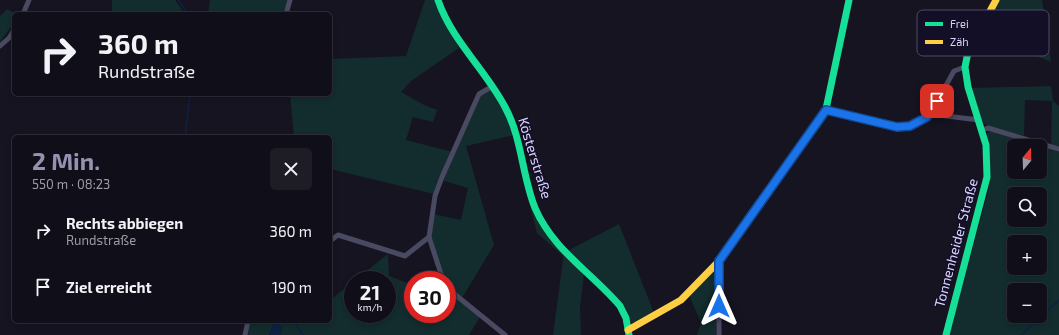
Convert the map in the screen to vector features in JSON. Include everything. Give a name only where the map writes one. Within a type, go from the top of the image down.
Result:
[{"type":"street","points":[[23,12],[29,0]]},
{"type":"street","points":[[287,12],[290,0]]},
{"type":"street","name":"Kösterstraße","points":[[438,0],[451,30],[464,52],[493,86],[507,110],[517,142],[526,183],[542,221],[560,248],[623,310],[629,332]]},
{"type":"street","points":[[629,332],[681,300],[719,261],[826,110],[849,0]]},
{"type":"street","name":"Tonnenheider Straße","points":[[990,10],[996,0]]},
{"type":"street","points":[[0,46],[12,38]]},
{"type":"street","name":"Tonnenheider Straße","points":[[946,335],[985,191],[988,158],[982,130],[968,87],[965,67],[967,56]]},
{"type":"street","points":[[826,110],[897,127],[919,122],[930,114],[954,71],[965,67]]},
{"type":"street","points":[[440,271],[429,237],[436,196],[442,177],[480,94],[493,86]]},
{"type":"street","points":[[930,114],[979,120]]},
{"type":"street","points":[[982,130],[988,128],[1059,149]]},
{"type":"street","points":[[332,240],[338,235],[404,256],[429,237]]},
{"type":"street","points":[[719,261],[719,335]]},
{"type":"street","points":[[456,295],[505,335]]},
{"type":"street","points":[[245,335],[248,323]]},
{"type":"green space","points":[[112,0],[175,0],[184,12],[112,12]]},
{"type":"green space","points":[[210,0],[288,0],[285,12],[208,12]]},
{"type":"green space","points":[[425,0],[436,0],[459,48],[411,81],[401,92],[424,105],[437,110],[433,122],[413,117],[406,140],[453,152],[434,194],[332,169],[332,135],[294,135],[290,96],[332,96],[332,59],[406,56]]},
{"type":"green space","points":[[999,0],[1042,0],[1043,10],[993,10]]},
{"type":"green space","points":[[7,9],[12,12],[12,26],[0,42],[0,16]]},
{"type":"green space","points":[[1049,48],[1051,62],[1037,56],[1049,56]]},
{"type":"green space","points":[[1051,86],[1053,101],[1059,106],[1059,146],[1051,145],[1052,101],[1025,100],[1024,136],[986,125],[983,122],[971,88]]},
{"type":"green space","points":[[492,88],[506,111],[514,135],[466,146],[494,245],[462,298],[456,293],[456,271],[442,271],[431,237],[433,214],[461,220],[468,188],[441,180],[480,94]]},
{"type":"green space","points":[[992,131],[1018,139],[1007,139],[1007,179],[1047,179],[1047,148],[1059,152],[1059,335],[949,335],[988,192],[990,178],[989,150],[986,136],[988,132]]},
{"type":"green space","points":[[531,209],[541,228],[584,274],[580,308],[581,335],[553,335],[563,256],[537,233]]},
{"type":"green space","points":[[619,224],[654,313],[636,323],[631,322],[625,308],[567,251]]},
{"type":"green space","points":[[388,254],[389,271],[366,271]]},
{"type":"green space","points":[[714,269],[717,270],[716,335],[697,335],[701,323],[689,295]]},
{"type":"green space","points":[[396,279],[404,282],[404,323],[456,323],[456,298],[480,317],[469,335],[280,335],[282,328],[273,325],[269,335],[248,335],[250,323],[332,323],[332,298],[344,289],[344,323],[396,323]]},
{"type":"water","points":[[278,323],[282,328],[280,335],[269,335],[273,325]]},
{"type":"waterway","points":[[178,0],[187,12]]},
{"type":"waterway","points":[[185,135],[190,96]]},
{"type":"waterway","points":[[1021,335],[1059,300]]},
{"type":"waterway","points":[[295,323],[303,335]]},
{"type":"traffic: fast","points":[[438,0],[452,29],[497,93],[511,119],[519,144],[527,183],[535,208],[543,223],[562,249],[620,306],[626,318],[629,335]]},
{"type":"traffic: fast","points":[[769,190],[826,109],[849,0]]},
{"type":"traffic: fast","points":[[946,335],[987,177],[986,145],[968,87],[965,67],[967,56]]},
{"type":"traffic: slow","points":[[991,10],[996,0]]},
{"type":"traffic: slow","points":[[628,330],[681,300],[719,261],[769,190]]},
{"type":"route","points":[[719,306],[719,261],[826,110],[897,127],[910,126],[927,117],[937,101]]}]
